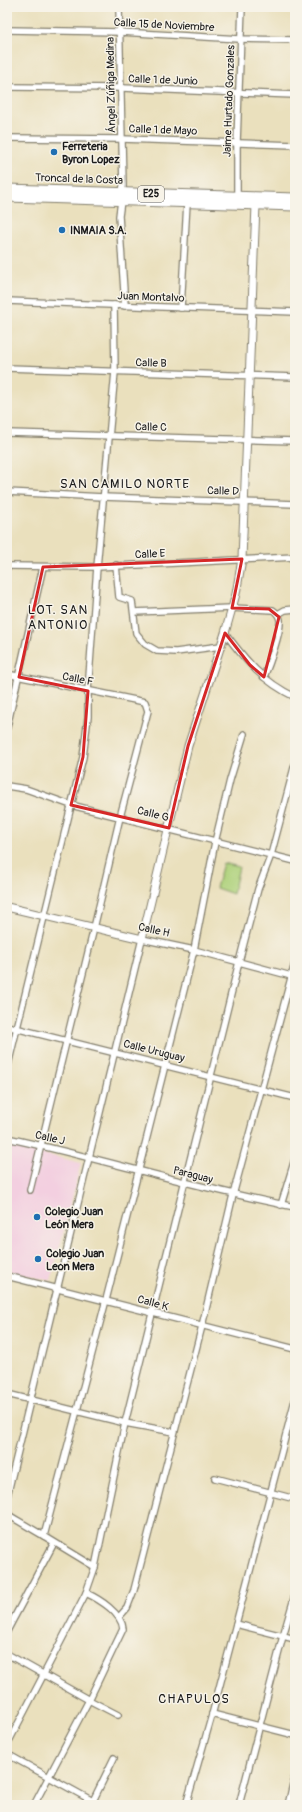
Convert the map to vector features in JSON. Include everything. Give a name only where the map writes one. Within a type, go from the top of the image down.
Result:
[{"type":"highway","name":"Troncal de la Costa","points":[[7,189],[187,203],[295,206]]},
{"type":"highway","name":"Troncal de la Costa","points":[[7,197],[237,196],[295,198]]},
{"type":"street","name":"Ángel Zúñiga Medina","points":[[119,7],[123,186],[120,197],[119,216],[126,306]]},
{"type":"street","name":"Jaime Hurtado Gonzales","points":[[237,196],[238,93],[242,7]]},
{"type":"street","name":"Calle 15 de Noviembre","points":[[7,30],[120,32],[240,39],[295,40]]},
{"type":"street","name":"Calle 1 de Junio","points":[[7,86],[122,88],[295,95]]},
{"type":"street","name":"Calle 1 de Mayo","points":[[7,138],[122,139],[295,145]]},
{"type":"street","points":[[181,308],[187,203]]},
{"type":"street","points":[[7,1496],[188,746],[225,633],[232,608],[242,558],[256,205]]},
{"type":"street","name":"Juan Montalvo","points":[[7,301],[295,312]]},
{"type":"street","points":[[7,1069],[83,757],[88,717],[88,691],[97,567],[115,372],[114,305]]},
{"type":"street","name":"Calle B","points":[[7,368],[295,377]]},
{"type":"street","name":"Calle C","points":[[7,433],[295,441]]},
{"type":"street","name":"Calle D","points":[[7,492],[295,504]]},
{"type":"street","name":"Calle E","points":[[7,566],[97,567],[242,558],[295,557]]},
{"type":"street","points":[[116,565],[119,597],[132,601],[136,633],[145,644],[159,652],[176,652],[221,646]]},
{"type":"street","points":[[7,727],[43,567]]},
{"type":"street","points":[[134,612],[232,608],[270,609],[278,614],[280,623],[270,663],[264,678]]},
{"type":"street","points":[[278,614],[285,610],[295,610]]},
{"type":"street","points":[[225,633],[250,665],[264,678],[279,689],[295,697]]},
{"type":"street","name":"Calle F","points":[[7,674],[145,702],[148,711],[120,817]]},
{"type":"street","points":[[44,1536],[106,1300],[137,1171],[194,950],[230,780],[244,734]]},
{"type":"street","points":[[7,1745],[86,1593],[95,1567],[125,1423],[239,962],[258,889],[271,855],[295,764]]},
{"type":"street","name":"Calle G","points":[[7,786],[26,789],[71,805],[169,828],[216,842],[295,861]]},
{"type":"street","points":[[30,1190],[120,817]]},
{"type":"street","name":"Calle H","points":[[7,907],[194,950],[293,976]]},
{"type":"street","points":[[119,1617],[127,1608],[134,1590],[202,1326],[233,1195],[293,976],[295,963]]},
{"type":"street","name":"Calle Uruguay","points":[[7,1026],[295,1098]]},
{"type":"street","name":"Calle J","points":[[7,1138],[88,1157]]},
{"type":"street","name":"Paraguay","points":[[88,1157],[233,1195],[295,1207]]},
{"type":"street","points":[[282,1205],[295,1159]]},
{"type":"street","name":"Calle K","points":[[7,1276],[56,1290],[106,1300],[152,1314],[295,1349]]},
{"type":"street","points":[[7,1394],[125,1423],[174,1432]]},
{"type":"street","points":[[186,1805],[212,1714],[295,1400]]},
{"type":"street","points":[[216,1478],[295,1499]]},
{"type":"street","points":[[8,1516],[95,1567]]},
{"type":"street","points":[[7,1631],[54,1543]]},
{"type":"street","points":[[34,1805],[89,1700],[123,1629],[122,1622],[119,1617],[93,1596],[86,1593]]},
{"type":"street","points":[[239,1805],[295,1595]]},
{"type":"street","points":[[236,1624],[295,1639]]},
{"type":"street","points":[[7,1654],[118,1715]]},
{"type":"street","points":[[212,1714],[295,1735]]},
{"type":"street","points":[[7,1754],[92,1803],[100,1805]]},
{"type":"street","points":[[92,1803],[114,1758]]},
{"type":"street","points":[[288,1805],[295,1776]]},
{"type":"highlighted area","points":[[242,559],[232,608],[269,609],[279,617],[264,677],[250,665],[225,633],[188,746],[169,828],[71,805],[83,757],[88,691],[19,677],[43,567]]},
{"type":"shaded area","name":"Colegio Juan León Mera","points":[[7,1145],[81,1163],[51,1281],[7,1271]]},
{"type":"green space","points":[[223,863],[239,867],[233,894],[216,888]]},
{"type":"place","name":"Ferreteria Byron Lopez","points":[[54,152]]},
{"type":"place","name":"INMAIA S.A.","points":[[62,230]]},
{"type":"place","name":"Colegio Juan León Mera","points":[[37,1217]]},
{"type":"place","name":"Colegio Juan Leon Mera","points":[[38,1259]]},
{"type":"district","name":"SAN CAMILO NORTE","points":[[125,484]]},
{"type":"district","name":"LOT. SAN ANTONIO","points":[[58,618]]},
{"type":"district","name":"CHAPULOS","points":[[194,1699]]}]
